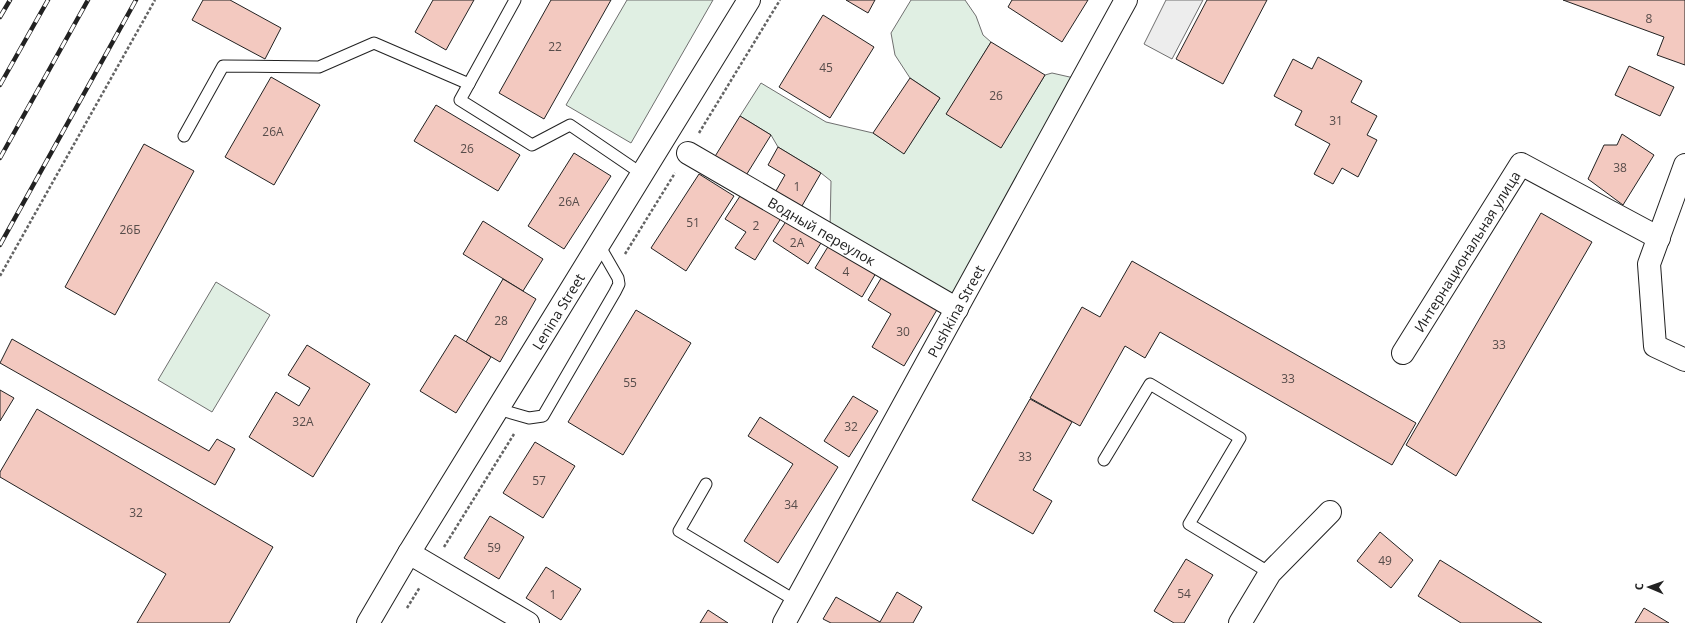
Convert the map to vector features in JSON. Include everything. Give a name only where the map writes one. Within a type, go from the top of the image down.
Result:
[{"type":"street","name":"Lenina Street","points":[[368,623],[409,553],[749,0]]},
{"type":"street","name":"Pushkina Street","points":[[784,623],[1126,0]]},
{"type":"street","name":"Водный переулок","points":[[688,153],[957,309]]},
{"type":"street","name":"Интернациональная улица","points":[[1402,353],[1521,164],[1659,238]]},
{"type":"street","points":[[1685,165],[1649,264],[1655,346],[1685,360]]},
{"type":"street","points":[[1240,623],[1270,573],[1330,512]]},
{"type":"street","points":[[409,553],[528,623]]},
{"type":"lane","points":[[515,0],[460,100],[532,145],[570,125],[642,174]]},
{"type":"lane","points":[[184,136],[223,66],[319,66],[374,43],[469,84]]},
{"type":"lane","points":[[498,409],[529,418],[543,416],[615,292],[618,284],[618,278],[598,245]]},
{"type":"lane","points":[[1104,460],[1150,384],[1240,438],[1189,524],[1270,573]]},
{"type":"lane","points":[[706,484],[679,531],[796,601]]},
{"type":"path","points":[[0,276],[155,0]]},
{"type":"green space","points":[[627,0],[713,0],[631,143],[566,105]]},
{"type":"green space","points":[[911,0],[965,0],[976,16],[983,35],[991,42],[947,114],[1001,147],[1045,75],[1052,73],[1074,78],[954,304],[830,230],[831,181],[821,173],[778,147],[771,135],[740,116],[761,83],[826,122],[873,133],[904,153],[940,98],[910,78],[895,55],[891,33]]},
{"type":"green space","points":[[216,282],[270,315],[212,412],[158,380]]},
{"type":"shaded area","points":[[1166,0],[1203,0],[1172,59],[1144,44]]},
{"type":"building","points":[[203,0],[230,0],[281,28],[265,59],[192,20]]},
{"type":"building","points":[[433,0],[474,0],[446,50],[415,32]]},
{"type":"building","points":[[551,0],[611,0],[544,119],[499,93]]},
{"type":"building","points":[[846,0],[875,0],[868,13]]},
{"type":"building","points":[[1012,0],[1088,0],[1062,42],[1008,7]]},
{"type":"building","points":[[1207,0],[1267,0],[1223,84],[1176,59]]},
{"type":"building","points":[[1563,0],[1685,0],[1685,65],[1657,55],[1664,37]]},
{"type":"building","points":[[823,15],[874,47],[830,118],[779,87]]},
{"type":"building","points":[[991,42],[1045,75],[1001,148],[946,114]]},
{"type":"building","points":[[1318,57],[1362,81],[1351,102],[1377,116],[1367,135],[1377,140],[1358,177],[1342,168],[1333,184],[1314,174],[1330,144],[1295,125],[1302,111],[1274,96],[1293,59],[1312,69]]},
{"type":"building","points":[[1629,66],[1674,87],[1660,116],[1615,95]]},
{"type":"building","points":[[271,77],[320,105],[274,185],[225,157]]},
{"type":"building","points":[[910,78],[940,98],[904,154],[873,133]]},
{"type":"building","points":[[436,105],[520,155],[498,191],[414,141]]},
{"type":"building","points":[[740,116],[771,135],[745,177],[714,158]]},
{"type":"building","points":[[1622,134],[1654,155],[1623,205],[1588,179],[1604,145],[1617,145]]},
{"type":"building","points":[[144,144],[194,171],[115,315],[65,287]]},
{"type":"building","points":[[778,147],[821,173],[799,211],[773,196],[785,175],[768,165]]},
{"type":"building","points":[[574,153],[611,176],[564,249],[528,226]]},
{"type":"building","points":[[699,174],[734,196],[686,271],[651,248]]},
{"type":"building","points":[[744,190],[783,215],[755,260],[735,248],[746,232],[725,219]]},
{"type":"building","points":[[1541,213],[1592,242],[1456,476],[1406,445]]},
{"type":"building","points":[[787,220],[821,243],[808,264],[773,241]]},
{"type":"building","points":[[483,221],[543,259],[523,291],[463,254]]},
{"type":"building","points":[[829,245],[876,273],[862,297],[815,268]]},
{"type":"building","points":[[1132,261],[1416,423],[1392,465],[1160,332],[1145,358],[1125,346],[1080,426],[1030,398],[1082,307],[1100,317]]},
{"type":"building","points":[[883,275],[938,308],[904,366],[872,347],[891,314],[868,300]]},
{"type":"building","points":[[503,279],[536,299],[500,362],[466,342]]},
{"type":"building","points":[[636,310],[691,343],[623,455],[568,422]]},
{"type":"building","points":[[455,335],[491,357],[456,413],[420,391]]},
{"type":"building","points":[[12,339],[209,451],[217,439],[235,449],[215,485],[0,363]]},
{"type":"building","points":[[307,345],[370,384],[313,477],[249,437],[276,392],[299,406],[310,388],[288,375]]},
{"type":"building","points":[[0,390],[14,398],[0,421]]},
{"type":"building","points":[[853,396],[878,411],[849,457],[824,441]]},
{"type":"building","points":[[1030,399],[1072,422],[1033,490],[1052,501],[1033,534],[972,500]]},
{"type":"building","points":[[37,409],[273,547],[229,623],[137,623],[166,574],[0,477],[0,472]]},
{"type":"building","points":[[760,417],[838,467],[778,563],[744,541],[793,464],[748,436]]},
{"type":"building","points":[[535,442],[575,466],[543,518],[503,493]]},
{"type":"building","points":[[490,516],[524,537],[499,579],[464,558]]},
{"type":"building","points":[[1380,532],[1413,560],[1391,588],[1357,561]]},
{"type":"building","points":[[1186,559],[1213,575],[1184,623],[1174,623],[1154,611]]},
{"type":"building","points":[[1440,560],[1542,623],[1461,623],[1418,596]]},
{"type":"building","points":[[546,567],[581,589],[561,620],[526,598]]},
{"type":"building","points":[[897,592],[922,607],[913,623],[831,623],[823,619],[836,597],[880,622]]},
{"type":"building","points":[[1644,608],[1669,623],[1635,623]]},
{"type":"building","points":[[708,610],[728,623],[700,623]]},
{"type":"railway","points":[[0,17],[10,0]]},
{"type":"railway","points":[[0,85],[48,0]]},
{"type":"railway","points":[[0,158],[88,0]]},
{"type":"railway","points":[[0,245],[136,0]]}]
